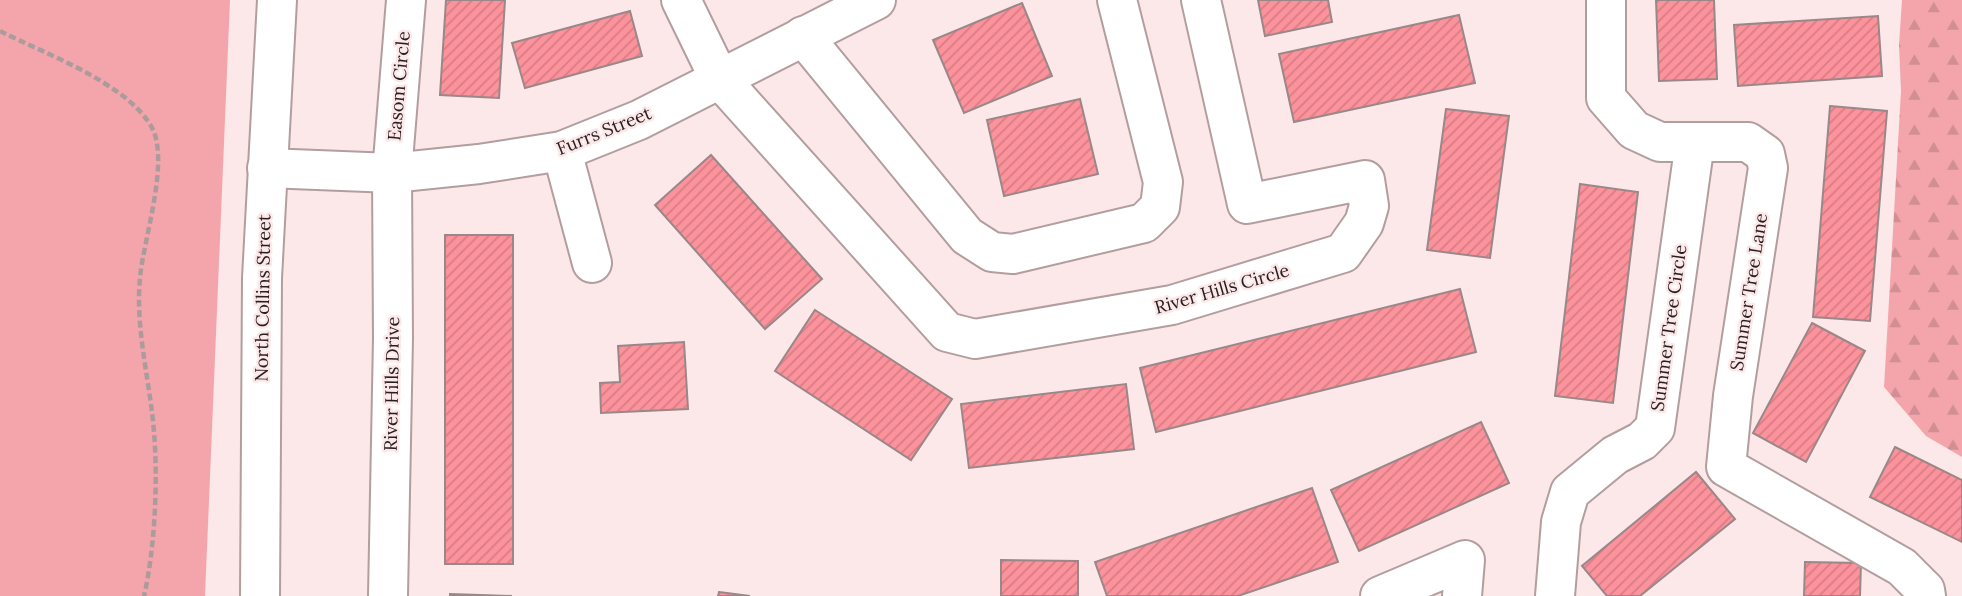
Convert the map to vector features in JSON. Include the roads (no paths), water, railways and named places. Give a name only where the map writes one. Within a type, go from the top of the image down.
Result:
[{"type":"street","name":"North Collins Street","points":[[260,596],[262,278],[277,0]]},
{"type":"street","name":"Easom Circle","points":[[392,173],[406,0]]},
{"type":"street","points":[[681,0],[719,78]]},
{"type":"street","name":"Furrs Street","points":[[267,168],[392,173],[480,164],[562,151],[639,120],[876,0]]},
{"type":"street","points":[[803,37],[967,236],[992,252],[1013,254],[1143,223],[1160,207],[1163,182],[1117,0]]},
{"type":"street","name":"River Hills Circle","points":[[719,78],[947,332],[975,339],[1172,305],[1343,253],[1364,223],[1369,206],[1365,180],[1247,204],[1201,0]]},
{"type":"street","name":"Summer Tree Lane","points":[[1606,0],[1606,98],[1634,130],[1660,142],[1748,142],[1765,154],[1768,168],[1733,396],[1726,467],[1902,567],[1925,590],[1926,596]]},
{"type":"street","name":"Summer Tree Circle","points":[[1555,596],[1561,522],[1570,492],[1615,455],[1642,441],[1655,428],[1695,142]]},
{"type":"street","points":[[562,151],[592,263]]},
{"type":"street","name":"River Hills Drive","points":[[388,596],[393,338],[392,173]]},
{"type":"street","points":[[1380,596],[1465,560],[1462,596]]}]
